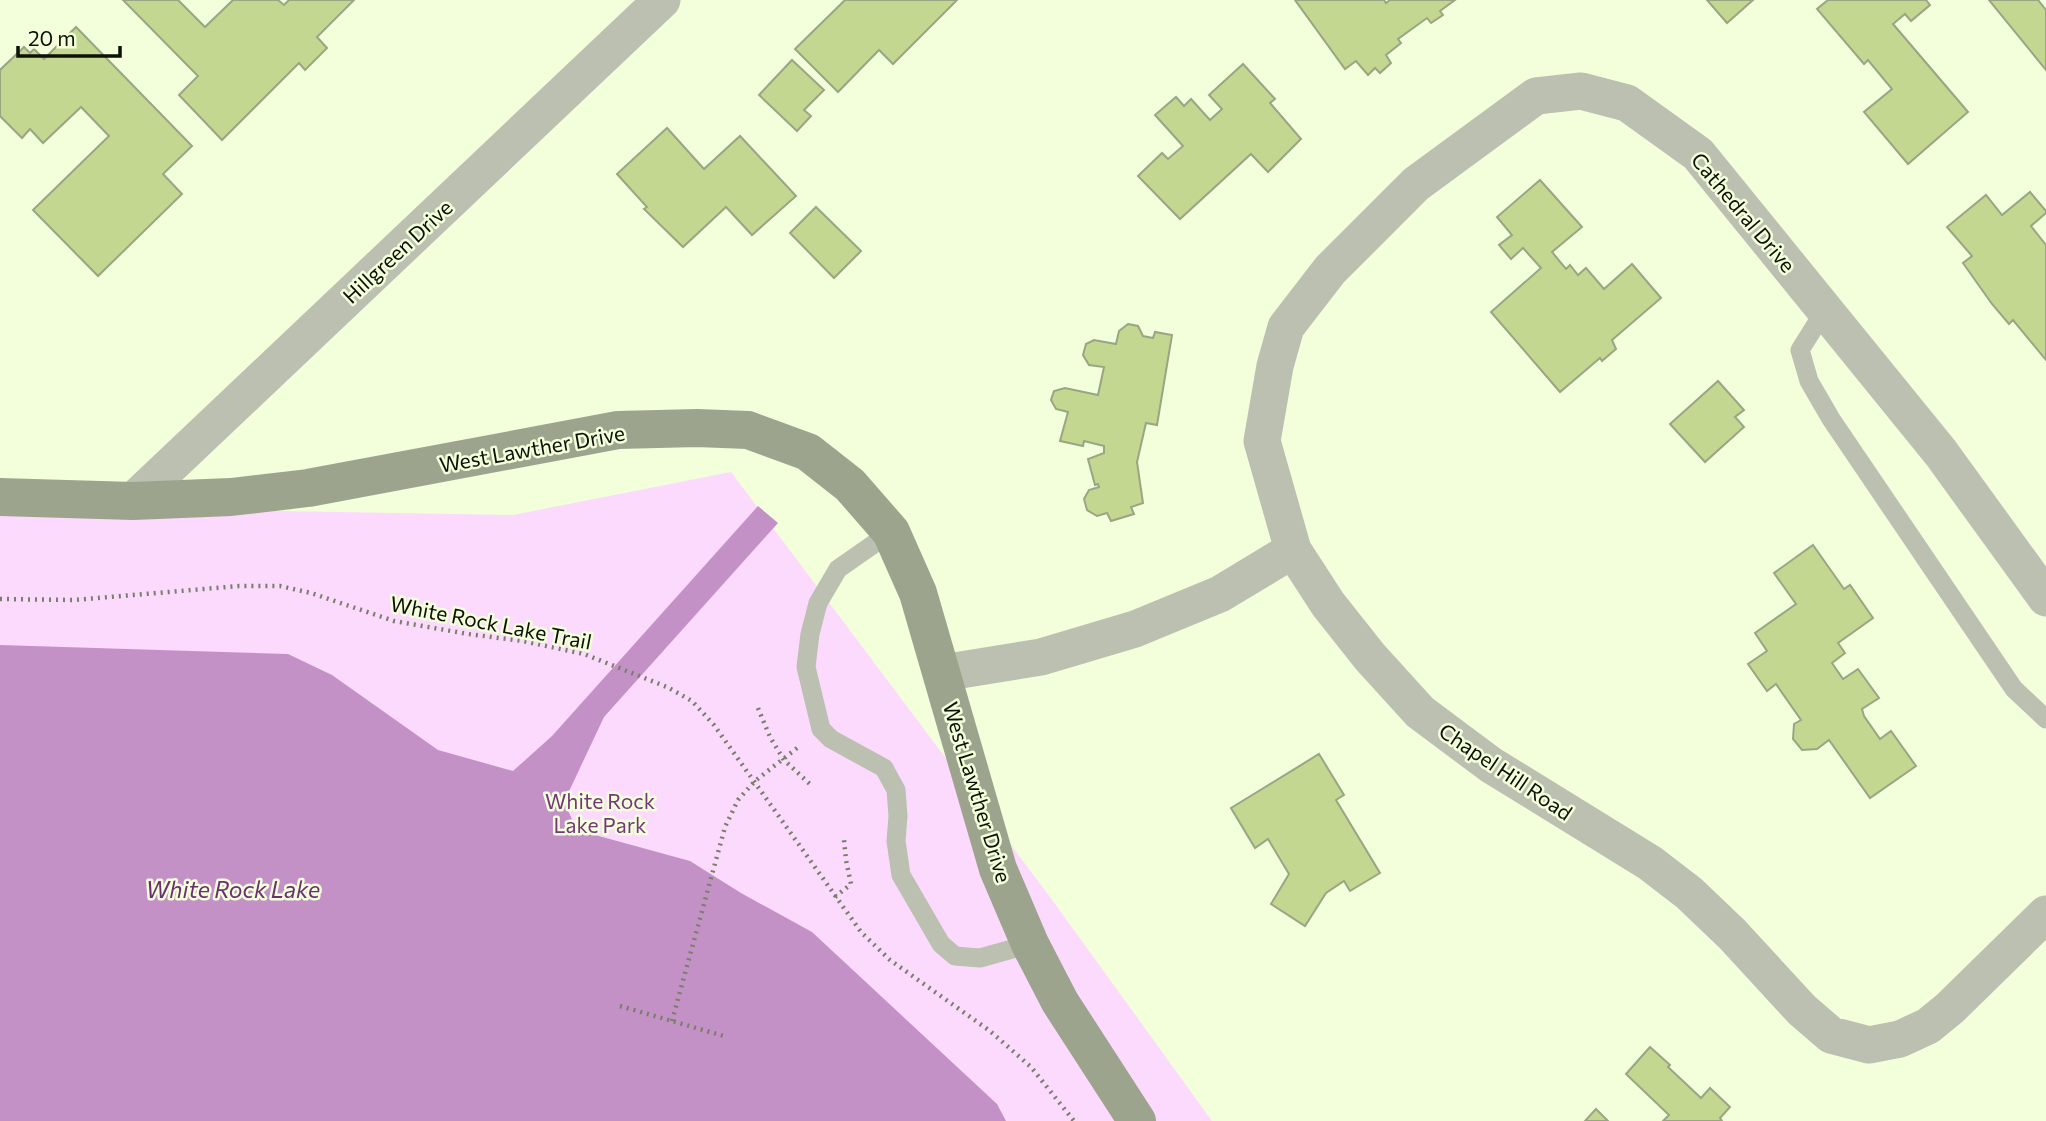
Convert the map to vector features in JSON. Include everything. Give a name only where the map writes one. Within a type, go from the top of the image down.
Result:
[{"type":"street","name":"Hillgreen Drive","points":[[133,501],[662,0]]},
{"type":"street","name":"Cathedral Drive","points":[[1293,550],[1262,441],[1275,366],[1286,327],[1330,270],[1416,184],[1536,96],[1581,92],[1627,103],[1698,154],[1941,453],[2046,598]]},
{"type":"street","name":"West Lawther Drive","points":[[0,497],[133,501],[231,497],[308,488],[618,430],[748,430],[808,453],[849,485],[891,532],[918,593],[998,869],[1030,944],[1060,1002],[1137,1121]]},
{"type":"street","points":[[942,673],[1041,657],[1135,629],[1220,594],[1293,550]]},
{"type":"street","name":"Chapel Hill Road","points":[[1293,550],[1328,604],[1370,657],[1420,712],[1491,765],[1650,863],[1689,893],[1732,934],[1802,1010],[1831,1035],[1870,1045],[1900,1039],[1928,1026],[2046,914]]},
{"type":"lane","points":[[1825,310],[1800,350],[1809,381],[1831,419],[2014,689],[2046,719]]},
{"type":"lane","points":[[891,532],[838,569],[818,603],[810,634],[806,667],[821,729],[831,739],[884,768],[895,790],[898,816],[896,841],[901,875],[942,944],[955,956],[980,958],[1030,944]]},
{"type":"path","name":"White Rock Lake Trail","points":[[0,599],[74,600],[239,586],[280,586],[311,593],[394,621],[523,641],[584,654],[667,687],[692,701],[714,725],[861,932],[890,960],[990,1031],[1031,1068],[1074,1121]]},
{"type":"path","points":[[758,708],[770,737],[784,760],[812,786]]},
{"type":"path","points":[[672,1020],[725,827],[738,800],[755,781],[821,729]]},
{"type":"path","points":[[835,897],[851,884],[844,840]]},
{"type":"path","points":[[620,1006],[724,1035]]},
{"type":"green space","name":"White Rock Lake Park","points":[[731,472],[1050,897],[1212,1121],[0,1121],[0,506],[513,515]]},
{"type":"water","name":"White Rock Lake","points":[[758,506],[778,523],[604,717],[564,802],[577,830],[690,861],[812,932],[997,1104],[1006,1121],[0,1121],[0,645],[288,654],[332,675],[438,750],[513,771],[552,736]]},
{"type":"building","points":[[123,0],[178,0],[205,27],[233,0],[278,0],[284,5],[289,0],[354,0],[317,37],[327,48],[305,70],[299,63],[222,140],[179,95],[198,76]]},
{"type":"building","points":[[845,0],[957,0],[893,64],[879,50],[838,92],[795,49]]},
{"type":"building","points":[[1295,0],[1384,0],[1386,3],[1390,0],[1455,0],[1440,11],[1443,15],[1431,23],[1427,18],[1398,39],[1401,43],[1386,55],[1391,63],[1380,73],[1375,68],[1368,75],[1356,61],[1345,69]]},
{"type":"building","points":[[1707,0],[1753,0],[1727,23]]},
{"type":"building","points":[[1828,0],[1926,0],[1930,5],[1911,21],[1905,14],[1893,24],[1968,112],[1908,164],[1864,112],[1892,89],[1868,60],[1864,64],[1817,9]]},
{"type":"building","points":[[1989,0],[2038,0],[2046,10],[2046,70]]},
{"type":"building","points":[[76,27],[192,146],[163,174],[182,194],[98,276],[33,210],[109,136],[81,107],[43,143],[30,129],[22,138],[0,116],[0,70],[24,47],[30,53],[34,49],[44,59]]},
{"type":"building","points":[[792,60],[824,90],[804,110],[811,116],[797,131],[759,95]]},
{"type":"building","points":[[1243,64],[1275,99],[1270,103],[1301,139],[1268,172],[1251,154],[1180,219],[1138,176],[1162,153],[1168,159],[1183,146],[1155,115],[1176,97],[1184,106],[1191,99],[1210,120],[1222,109],[1209,95]]},
{"type":"building","points":[[667,128],[704,169],[740,136],[796,196],[752,235],[726,207],[683,247],[644,209],[647,207],[617,174]]},
{"type":"building","points":[[1540,180],[1582,227],[1552,252],[1566,269],[1570,265],[1578,275],[1586,268],[1604,289],[1632,264],[1661,298],[1612,340],[1616,349],[1602,361],[1600,358],[1560,392],[1491,312],[1541,268],[1523,248],[1511,259],[1499,245],[1512,235],[1497,217]]},
{"type":"building","points":[[2030,192],[2046,211],[2031,226],[2046,245],[2046,360],[2013,320],[2009,324],[1992,304],[1963,263],[1972,256],[1947,227],[1986,195],[2002,215]]},
{"type":"building","points":[[816,207],[861,251],[834,278],[790,233]]},
{"type":"building","points":[[1128,324],[1138,326],[1143,336],[1153,338],[1155,332],[1172,335],[1157,425],[1146,423],[1137,462],[1143,503],[1131,507],[1134,514],[1111,521],[1107,513],[1097,516],[1087,510],[1084,499],[1089,490],[1099,487],[1098,484],[1095,485],[1088,459],[1104,453],[1104,446],[1084,441],[1083,446],[1060,441],[1068,412],[1056,409],[1051,400],[1054,391],[1065,388],[1098,395],[1104,367],[1089,365],[1083,355],[1086,344],[1094,340],[1116,344],[1119,331]]},
{"type":"building","points":[[1718,381],[1744,410],[1735,417],[1744,427],[1705,462],[1670,424]]},
{"type":"building","points":[[1813,545],[1844,589],[1850,585],[1873,618],[1838,643],[1845,653],[1832,663],[1843,679],[1858,669],[1879,698],[1862,709],[1864,716],[1880,739],[1891,731],[1916,766],[1870,798],[1829,740],[1817,749],[1802,750],[1793,739],[1794,724],[1801,720],[1776,684],[1767,691],[1748,664],[1767,651],[1755,633],[1796,604],[1774,573]]},
{"type":"building","points":[[1319,754],[1344,795],[1336,800],[1380,873],[1350,891],[1344,881],[1326,893],[1305,926],[1271,904],[1289,874],[1268,839],[1255,848],[1231,808]]},
{"type":"building","points":[[1650,1047],[1701,1098],[1710,1088],[1730,1107],[1720,1118],[1722,1121],[1663,1121],[1669,1115],[1626,1074]]},
{"type":"building","points":[[1596,1109],[1608,1121],[1585,1121]]}]
